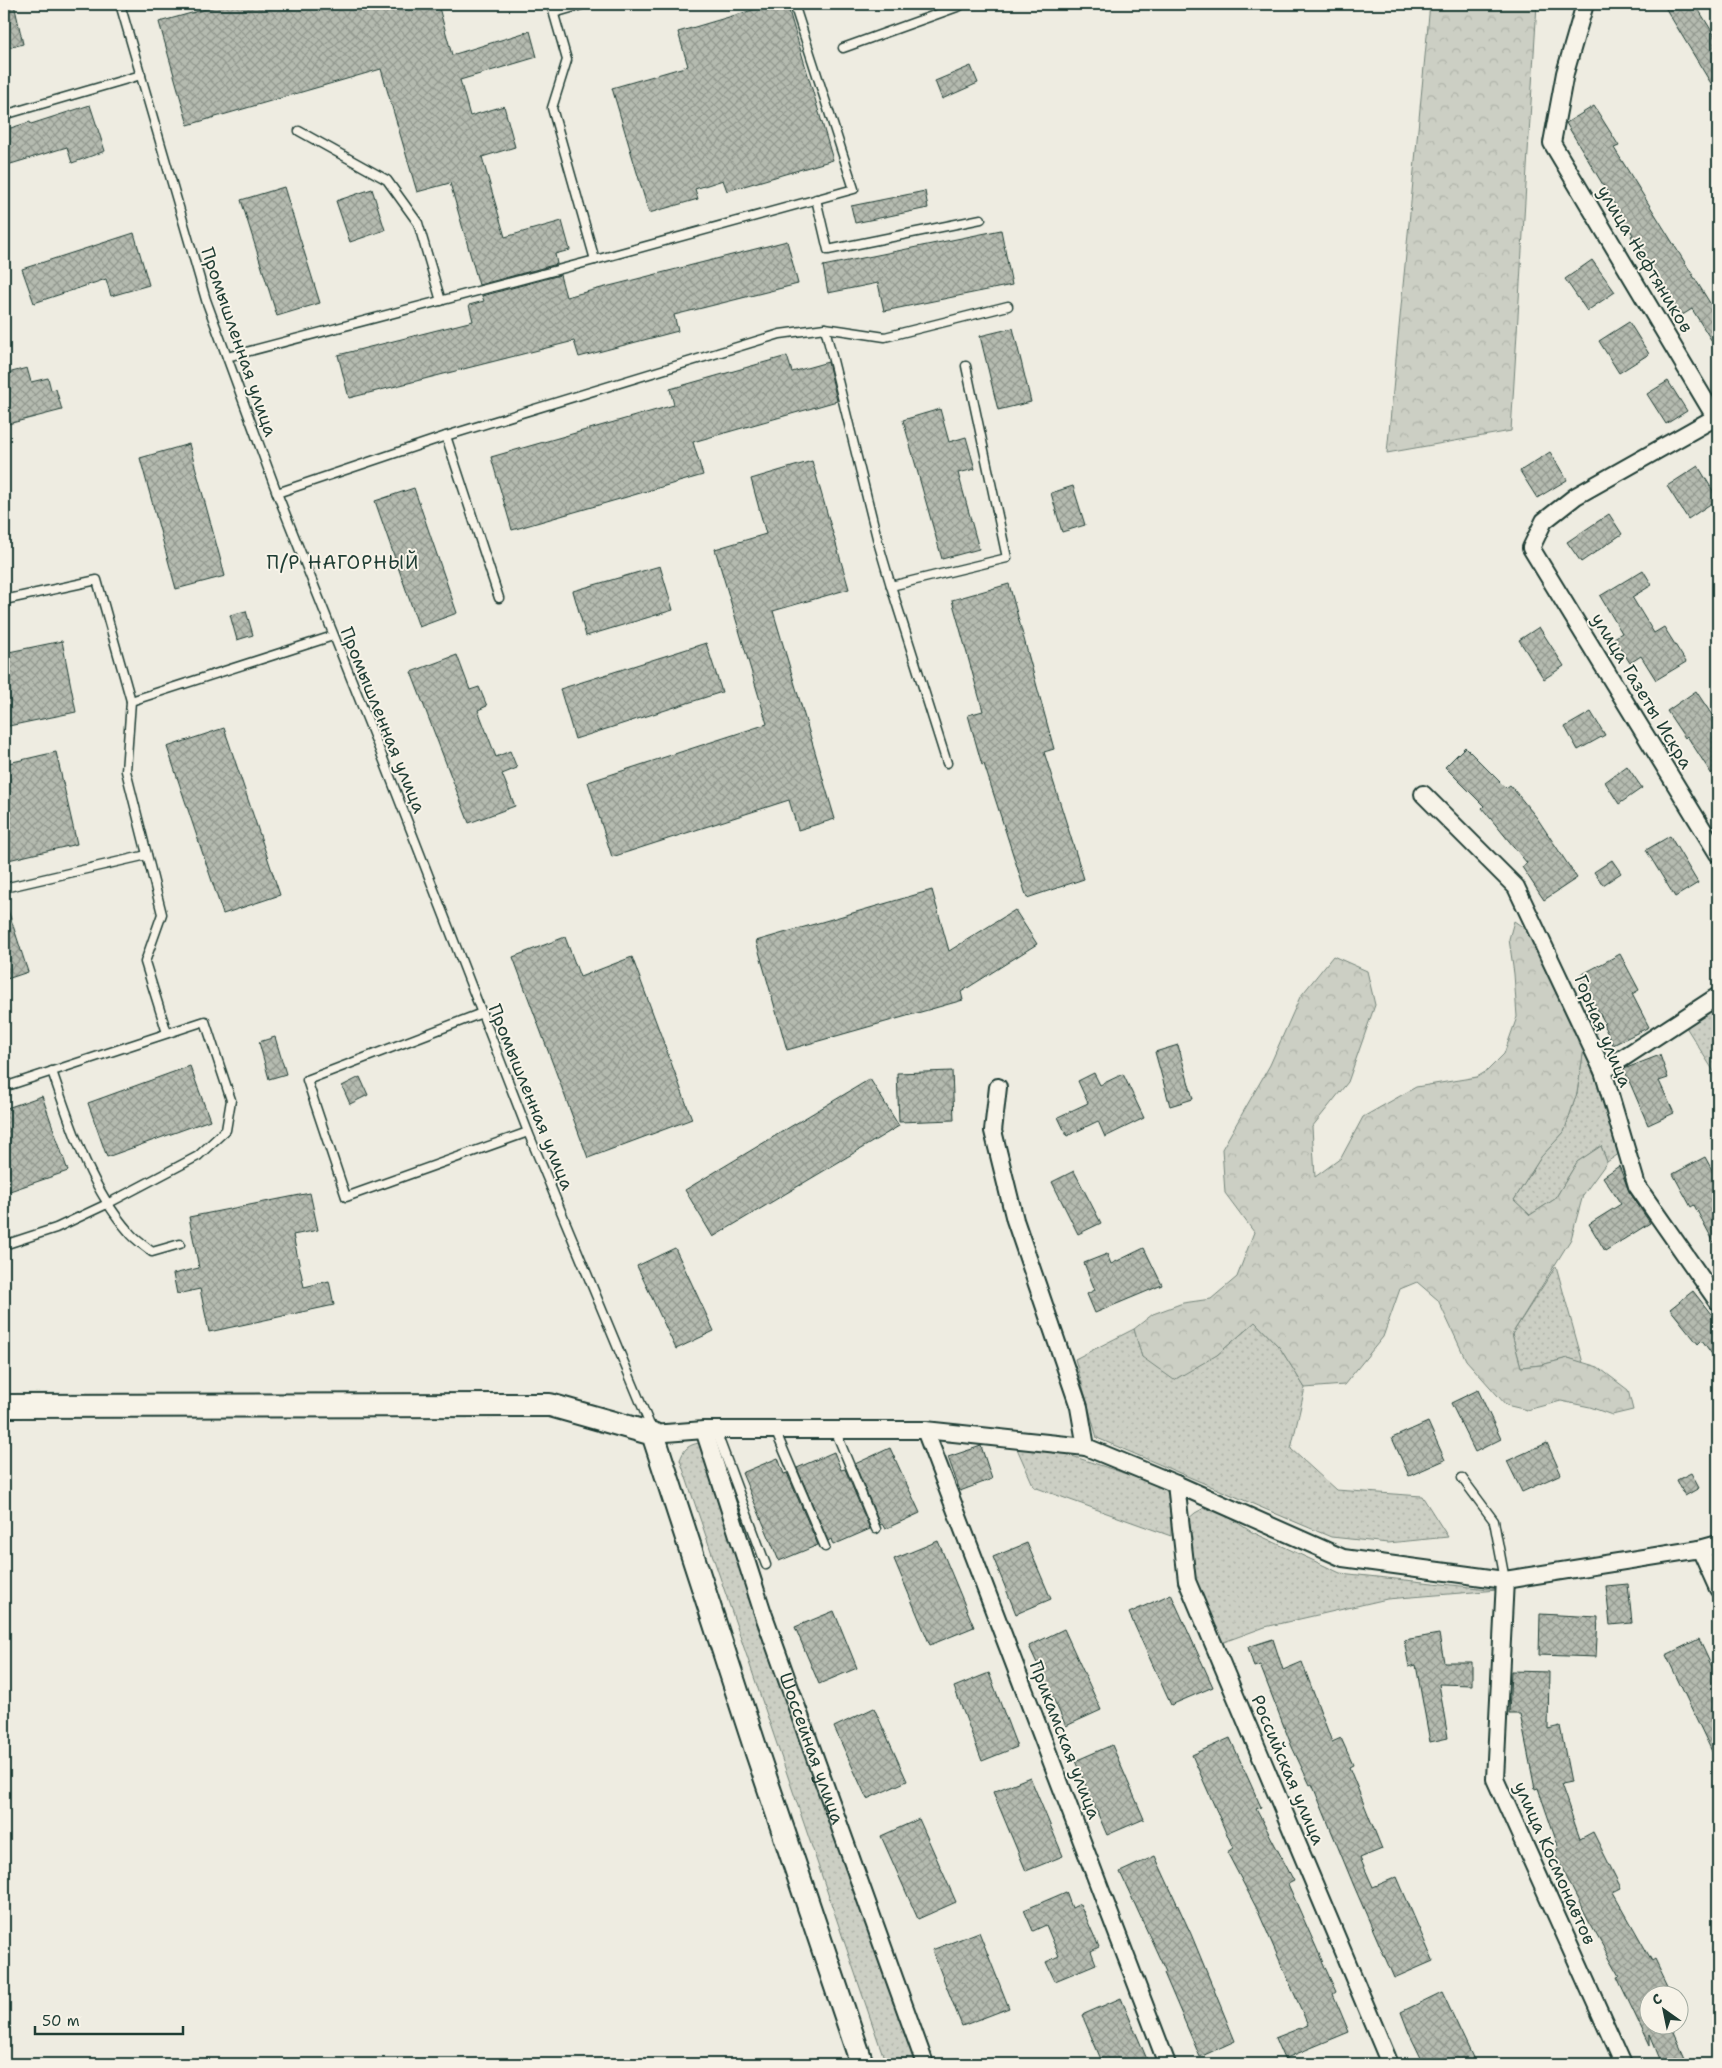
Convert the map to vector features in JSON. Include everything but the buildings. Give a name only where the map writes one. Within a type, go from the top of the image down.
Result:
[{"type":"street","name":"улица Нефтяников","points":[[1585,4],[1565,73],[1552,143],[1717,419]]},
{"type":"street","name":"улица Газеты Искра","points":[[1717,419],[1576,496],[1544,521],[1531,548],[1718,854]]},
{"type":"street","name":"Горная улица","points":[[1423,794],[1516,887],[1603,1071],[1637,1186],[1718,1302]]},
{"type":"street","points":[[1603,1071],[1718,996]]},
{"type":"street","points":[[998,1087],[993,1131],[1015,1220],[1079,1407],[1086,1447]]},
{"type":"street","points":[[4,1406],[550,1405],[653,1434],[710,1430],[925,1430],[1086,1447],[1176,1484],[1343,1558],[1505,1580],[1700,1549],[1718,1544]]},
{"type":"street","name":"Шоссейная улица","points":[[710,1430],[763,1613],[925,2064]]},
{"type":"street","name":"Прикамская улица","points":[[925,1430],[1167,2064]]},
{"type":"street","points":[[653,1434],[862,2064]]},
{"type":"street","name":"Российская улица","points":[[1176,1484],[1187,1581],[1390,2064]]},
{"type":"street","points":[[1700,1549],[1718,1589]]},
{"type":"street","name":"улица Космонавтов","points":[[1505,1580],[1495,1779],[1623,2064]]},
{"type":"lane","name":"Промышленная улица","points":[[120,4],[206,300],[276,493],[384,761],[528,1132],[653,1434]]},
{"type":"lane","points":[[551,4],[567,60],[552,108],[595,260]]},
{"type":"lane","points":[[554,13],[585,4]]},
{"type":"lane","points":[[227,357],[595,260],[854,189],[794,4]]},
{"type":"lane","points":[[843,48],[960,6],[959,4]]},
{"type":"lane","points":[[4,115],[141,75]]},
{"type":"lane","points":[[299,131],[387,180],[418,223],[441,301]]},
{"type":"lane","points":[[816,199],[828,250],[981,219]]},
{"type":"lane","points":[[276,493],[446,436],[780,334],[825,328],[886,337],[1008,306]]},
{"type":"lane","points":[[825,328],[878,542],[947,763]]},
{"type":"lane","points":[[891,586],[1007,558],[966,366]]},
{"type":"lane","points":[[446,436],[498,598]]},
{"type":"lane","points":[[4,600],[97,580],[131,702],[126,771],[162,914],[146,962],[167,1033]]},
{"type":"lane","points":[[131,702],[333,636]]},
{"type":"lane","points":[[4,888],[147,854]]},
{"type":"lane","points":[[482,1013],[307,1080],[346,1196],[528,1132]]},
{"type":"lane","points":[[4,1087],[205,1021],[231,1100],[226,1130],[198,1156],[108,1204],[56,1228],[4,1244]]},
{"type":"lane","points":[[52,1071],[74,1137],[108,1204],[130,1233],[152,1252],[180,1244]]},
{"type":"lane","points":[[710,1430],[766,1565]]},
{"type":"lane","points":[[775,1430],[825,1546]]},
{"type":"lane","points":[[835,1430],[876,1528]]},
{"type":"lane","points":[[1462,1478],[1494,1521],[1505,1580]]},
{"type":"green space","points":[[1430,4],[1537,4],[1511,431],[1387,453]]},
{"type":"green space","points":[[1514,921],[1530,932],[1584,1048],[1577,1093],[1564,1132],[1541,1157],[1514,1200],[1530,1215],[1555,1199],[1577,1162],[1601,1146],[1607,1162],[1583,1195],[1571,1239],[1512,1334],[1521,1367],[1541,1365],[1568,1358],[1598,1367],[1628,1390],[1633,1410],[1612,1415],[1590,1407],[1561,1401],[1527,1410],[1506,1405],[1466,1360],[1438,1300],[1417,1282],[1400,1289],[1383,1337],[1344,1385],[1305,1388],[1280,1348],[1255,1322],[1217,1355],[1174,1380],[1142,1357],[1134,1329],[1153,1314],[1183,1303],[1211,1299],[1237,1277],[1254,1232],[1225,1193],[1222,1149],[1270,1065],[1300,997],[1333,956],[1367,971],[1375,1005],[1348,1082],[1312,1127],[1315,1177],[1341,1158],[1363,1117],[1416,1087],[1477,1077],[1487,1071],[1504,1054],[1517,1017],[1509,939]]},
{"type":"green space","points":[[1718,1005],[1718,1078],[1686,1027]]},
{"type":"green space","points":[[1584,1048],[1623,1151],[1607,1162],[1601,1146],[1577,1162],[1555,1199],[1530,1215],[1514,1200],[1541,1157],[1564,1132],[1577,1093]]},
{"type":"green space","points":[[1556,1266],[1583,1363],[1568,1358],[1541,1365],[1521,1367],[1512,1334]]},
{"type":"green space","points":[[1255,1322],[1280,1348],[1305,1388],[1291,1449],[1336,1490],[1422,1496],[1448,1537],[1388,1543],[1331,1537],[1097,1438],[1075,1359],[1134,1329],[1142,1357],[1217,1355]]},
{"type":"green space","points":[[699,1443],[705,1448],[919,2064],[886,2064],[680,1460],[687,1448]]},
{"type":"green space","points":[[1015,1444],[1063,1453],[1163,1486],[1171,1498],[1171,1536],[1034,1487]]},
{"type":"green space","points":[[1206,1507],[1214,1507],[1250,1531],[1340,1573],[1498,1590],[1387,1599],[1265,1627],[1221,1643],[1192,1576],[1181,1525],[1195,1513]]},
{"type":"district","name":"П/Р НАГОРНЫЙ","points":[[343,562]]}]
